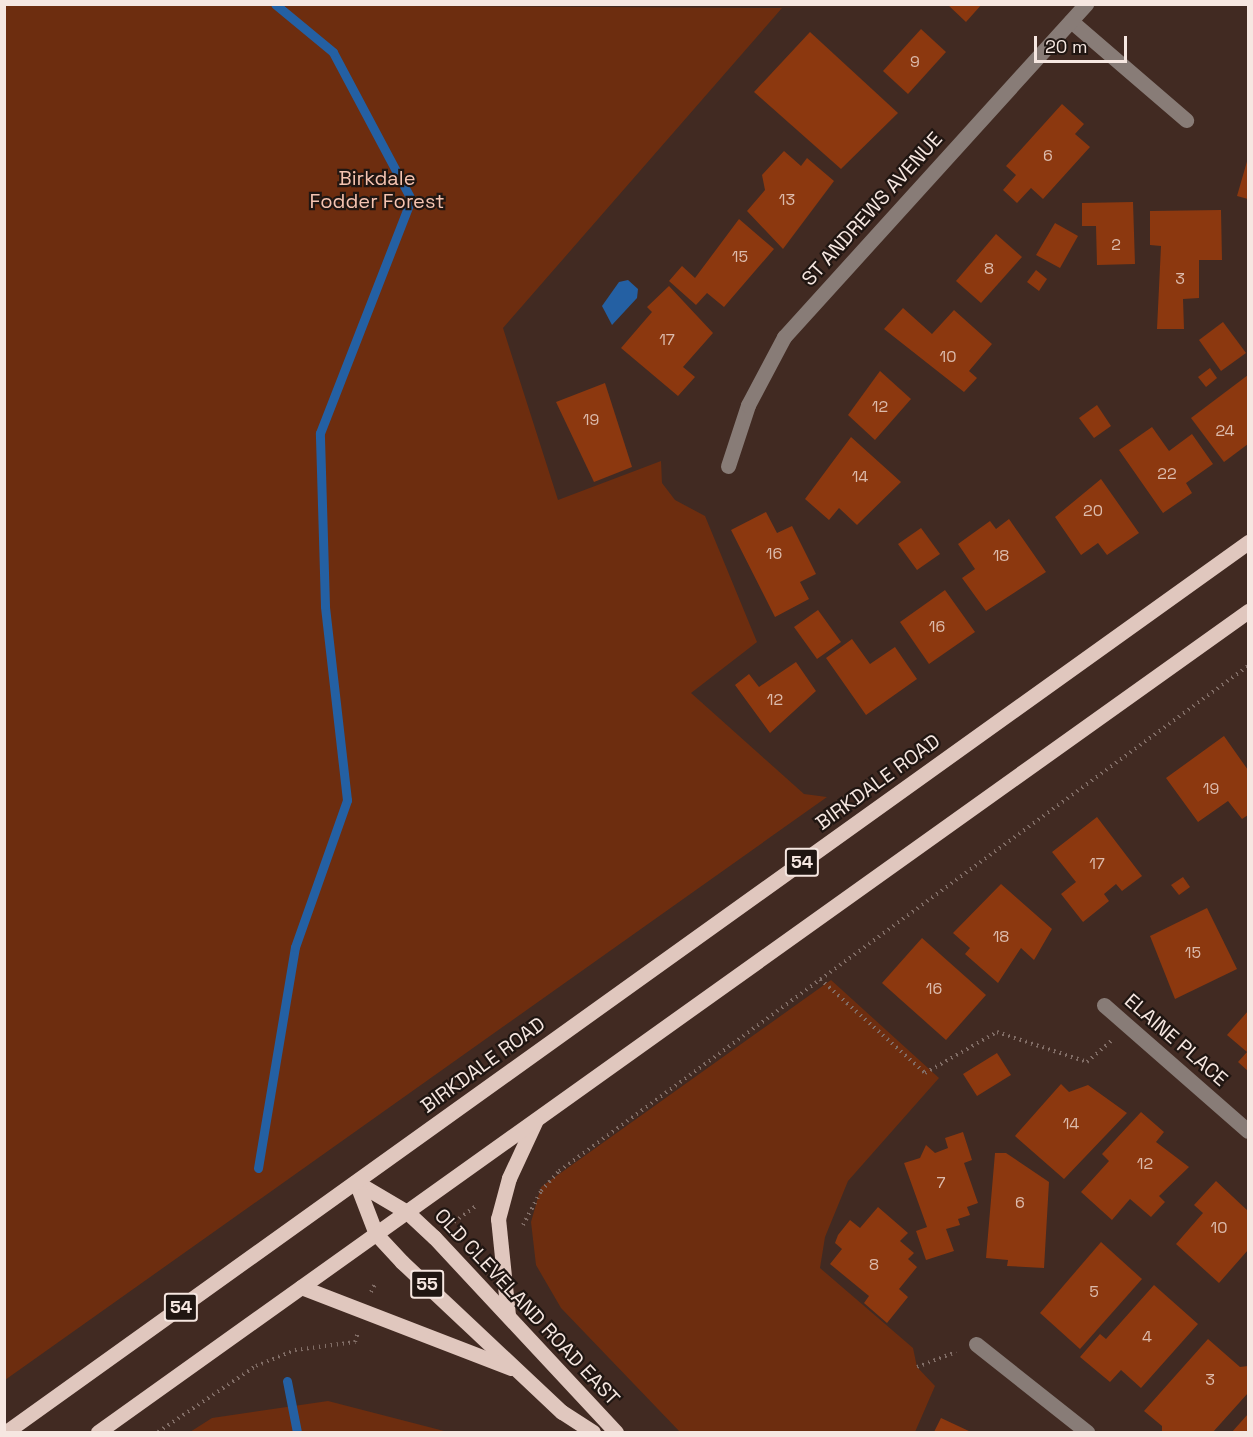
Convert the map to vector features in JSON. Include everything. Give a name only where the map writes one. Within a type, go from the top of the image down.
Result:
[{"type":"main road","name":"BIRKDALE ROAD","points":[[356,1182],[1248,542]]},
{"type":"main road","points":[[407,1212],[1248,611]]},
{"type":"main road","points":[[507,1315],[498,1219],[509,1178],[536,1121]]},
{"type":"main road","name":"OLD CLEVELAND ROAD EAST","points":[[356,1182],[407,1212],[616,1432]]},
{"type":"main road","name":"OLD CLEVELAND ROAD EAST","points":[[356,1182],[376,1234],[520,1372],[593,1432]]},
{"type":"main road","name":"54","points":[[6,1432],[356,1182]]},
{"type":"main road","name":"OLD CLEVELAND ROAD EAST","points":[[98,1432],[407,1212]]},
{"type":"main road","points":[[302,1287],[520,1372]]},
{"type":"street","name":"ST ANDREWS AVENUE","points":[[728,466],[748,405],[784,338],[1086,4]]},
{"type":"street","points":[[1071,21],[1186,120]]},
{"type":"street","name":"ELAINE PLACE","points":[[1104,1005],[1248,1131]]},
{"type":"street","points":[[976,1344],[1087,1432]]},
{"type":"path","points":[[515,1224],[523,1226],[541,1191],[559,1171],[1248,666]]},
{"type":"path","points":[[820,980],[926,1073],[997,1032],[1087,1062],[1128,1025]]},
{"type":"path","points":[[454,1222],[475,1207]]},
{"type":"path","points":[[158,1432],[256,1366],[295,1350],[355,1342],[360,1326]]},
{"type":"path","points":[[917,1367],[976,1344]]},
{"type":"green space","name":"Birkdale Fodder Forest","points":[[5,4],[782,8],[503,328],[558,500],[661,461],[662,483],[675,500],[705,516],[757,642],[691,693],[804,794],[827,797],[5,1380]]},
{"type":"green space","points":[[831,980],[939,1078],[848,1181],[825,1237],[820,1268],[913,1348],[917,1367],[935,1386],[915,1432],[680,1432],[561,1308],[536,1265],[531,1222],[541,1187]]},
{"type":"green space","points":[[328,1401],[448,1432],[190,1432],[212,1418]]},
{"type":"water","points":[[628,280],[638,289],[637,298],[612,325],[602,306],[619,282]]},
{"type":"building","points":[[947,4],[982,4],[966,22]]},
{"type":"building","points":[[921,29],[946,52],[908,94],[883,71]]},
{"type":"building","points":[[810,32],[898,113],[841,169],[754,92]]},
{"type":"building","points":[[1062,104],[1084,124],[1075,134],[1090,147],[1043,199],[1031,188],[1017,203],[1003,190],[1016,175],[1006,166]]},
{"type":"building","points":[[784,151],[801,166],[807,158],[834,181],[783,249],[747,211],[765,190],[762,175]]},
{"type":"building","points":[[1248,158],[1248,199],[1237,196]]},
{"type":"building","points":[[1133,202],[1135,264],[1097,265],[1096,226],[1082,226],[1082,203]]},
{"type":"building","points":[[1221,210],[1222,260],[1199,260],[1199,298],[1183,299],[1184,329],[1157,329],[1161,246],[1150,245],[1150,211]]},
{"type":"building","points":[[739,219],[774,249],[724,307],[707,293],[696,305],[669,281],[682,266],[695,278]]},
{"type":"building","points":[[1055,223],[1078,236],[1060,268],[1036,255]]},
{"type":"building","points":[[996,234],[1022,257],[981,303],[956,281]]},
{"type":"building","points":[[1036,270],[1047,279],[1039,291],[1027,282]]},
{"type":"building","points":[[669,286],[713,333],[683,367],[695,377],[678,396],[621,348],[652,312],[647,307]]},
{"type":"building","points":[[903,308],[932,334],[954,310],[992,344],[969,371],[977,378],[964,392],[884,329]]},
{"type":"building","points":[[1223,322],[1246,353],[1221,371],[1199,340]]},
{"type":"building","points":[[1210,368],[1217,378],[1206,387],[1198,377]]},
{"type":"building","points":[[880,371],[911,399],[875,440],[848,415]]},
{"type":"building","points":[[1248,375],[1248,444],[1224,462],[1191,418]]},
{"type":"building","points":[[605,383],[632,467],[594,482],[556,402]]},
{"type":"building","points":[[1097,405],[1111,426],[1094,438],[1079,418]]},
{"type":"building","points":[[1152,427],[1169,451],[1192,434],[1213,464],[1186,483],[1192,493],[1163,513],[1119,450]]},
{"type":"building","points":[[851,437],[901,482],[857,525],[839,508],[829,520],[805,499]]},
{"type":"building","points":[[1101,479],[1139,533],[1107,555],[1098,543],[1081,555],[1055,517]]},
{"type":"building","points":[[766,512],[777,533],[792,526],[816,574],[800,582],[809,599],[775,617],[731,530]]},
{"type":"building","points":[[1009,519],[1046,572],[986,611],[962,578],[975,569],[958,544],[990,521],[996,529]]},
{"type":"building","points":[[921,528],[940,554],[917,570],[898,544]]},
{"type":"building","points":[[945,590],[975,632],[929,664],[900,622]]},
{"type":"building","points":[[818,610],[841,642],[817,659],[794,627]]},
{"type":"building","points":[[852,639],[870,664],[895,647],[917,679],[866,715],[826,658]]},
{"type":"building","points":[[796,662],[816,691],[770,733],[735,685],[749,674],[759,687]]},
{"type":"building","points":[[1224,736],[1248,770],[1248,815],[1242,819],[1228,801],[1198,822],[1166,778]]},
{"type":"building","points":[[1097,817],[1142,876],[1122,891],[1116,884],[1104,894],[1109,901],[1083,922],[1061,894],[1076,882],[1052,852]]},
{"type":"building","points":[[1183,877],[1190,887],[1179,895],[1171,885]]},
{"type":"building","points":[[1001,884],[1052,929],[1034,960],[1021,948],[998,983],[965,954],[970,948],[953,933]]},
{"type":"building","points":[[1207,908],[1237,969],[1175,999],[1150,936]]},
{"type":"building","points":[[922,938],[986,995],[946,1040],[882,983]]},
{"type":"building","points":[[1248,1011],[1248,1071],[1238,1062],[1247,1052],[1227,1035]]},
{"type":"building","points":[[997,1053],[1011,1075],[977,1096],[963,1074]]},
{"type":"building","points":[[1061,1084],[1069,1092],[1088,1085],[1127,1113],[1064,1179],[1015,1136]]},
{"type":"building","points":[[1141,1112],[1164,1132],[1156,1142],[1189,1167],[1159,1196],[1165,1202],[1151,1217],[1130,1199],[1112,1220],[1081,1192],[1109,1161],[1102,1154]]},
{"type":"building","points":[[963,1132],[972,1160],[964,1163],[978,1203],[967,1207],[970,1215],[958,1219],[960,1225],[946,1229],[954,1251],[926,1260],[916,1231],[927,1227],[904,1163],[920,1158],[926,1145],[935,1153],[948,1148],[945,1138]]},
{"type":"building","points":[[995,1153],[1006,1153],[1049,1182],[1044,1268],[1007,1266],[1008,1260],[986,1258]]},
{"type":"building","points":[[1216,1181],[1248,1211],[1248,1250],[1219,1283],[1176,1244],[1203,1213],[1194,1205]]},
{"type":"building","points":[[878,1207],[908,1233],[900,1241],[914,1253],[908,1259],[917,1267],[899,1289],[908,1297],[887,1323],[864,1303],[869,1296],[830,1264],[842,1249],[835,1243],[838,1235],[850,1220],[860,1228]]},
{"type":"building","points":[[1101,1242],[1142,1279],[1080,1349],[1040,1313]]},
{"type":"building","points":[[1154,1285],[1198,1324],[1141,1388],[1121,1370],[1110,1382],[1080,1357],[1100,1334],[1106,1339]]},
{"type":"building","points":[[1208,1339],[1240,1367],[1248,1366],[1248,1393],[1213,1432],[1162,1432],[1162,1426],[1144,1411]]},
{"type":"building","points":[[1248,1414],[1248,1432],[1232,1432]]},
{"type":"building","points":[[941,1418],[971,1432],[934,1432]]},
{"type":"waterway","points":[[258,1168],[295,947],[347,800],[325,606],[320,433],[411,199],[333,52],[275,4]]},
{"type":"waterway","points":[[287,1381],[297,1432]]}]
